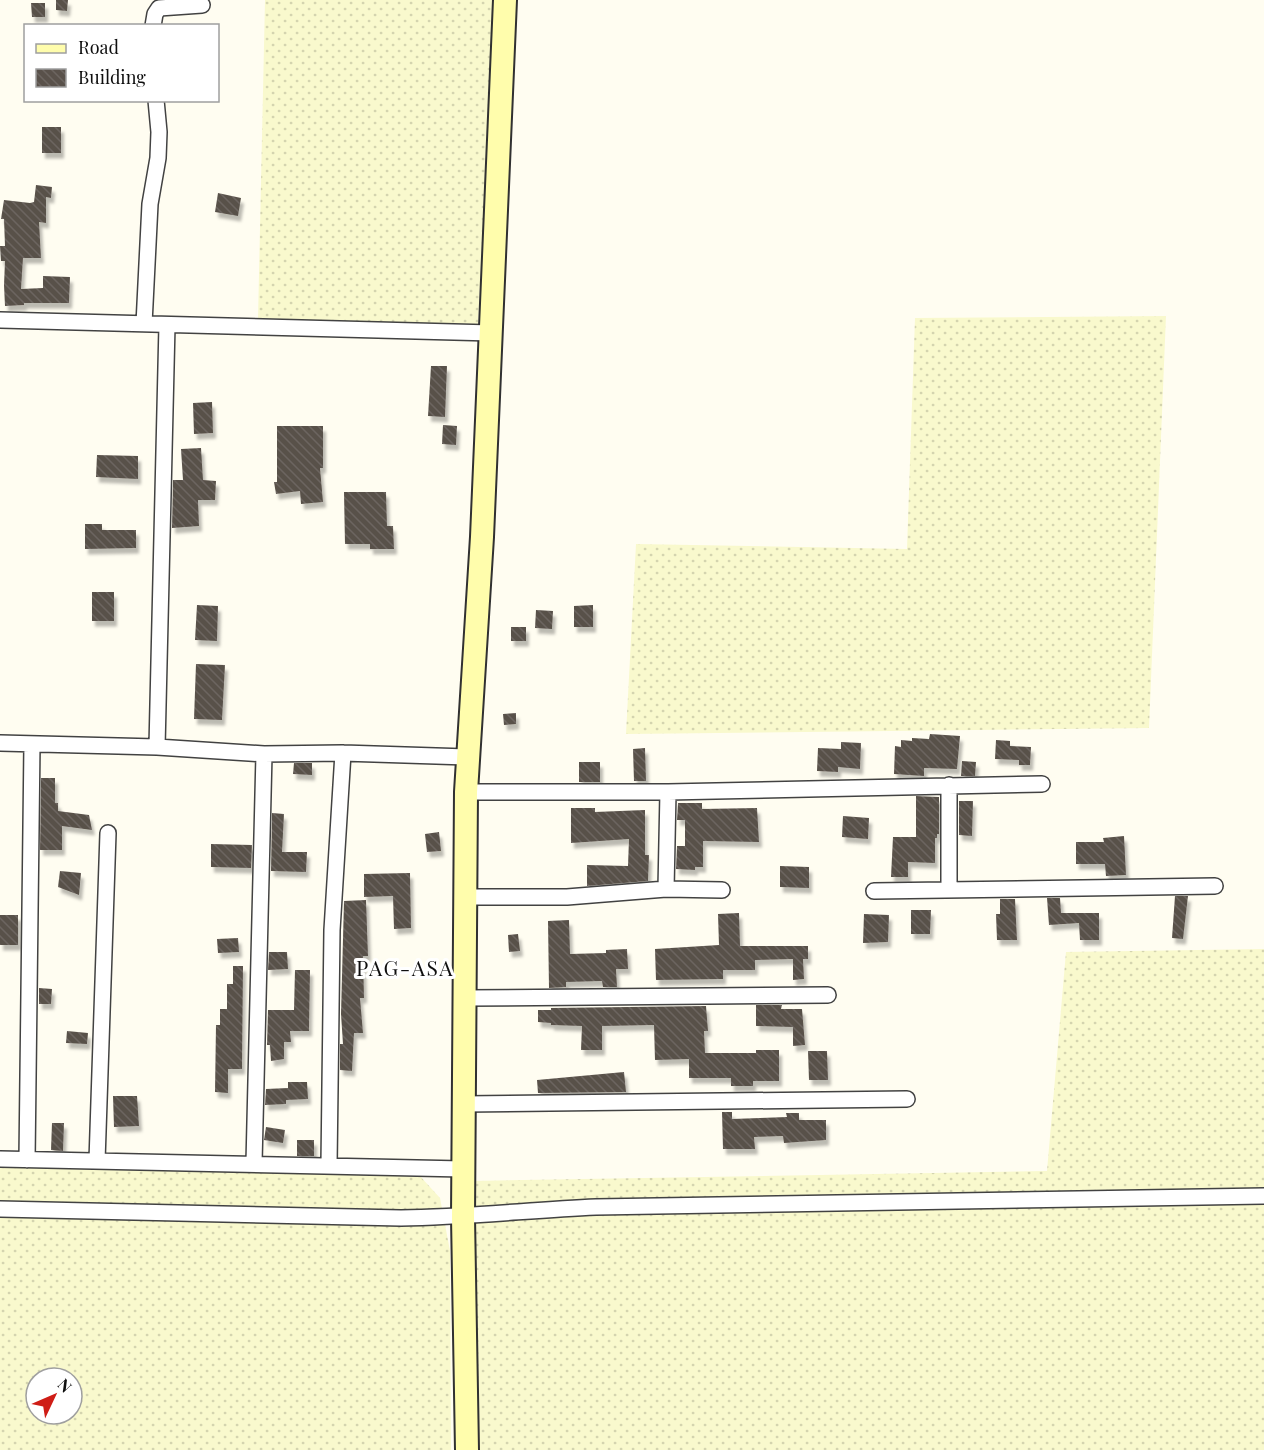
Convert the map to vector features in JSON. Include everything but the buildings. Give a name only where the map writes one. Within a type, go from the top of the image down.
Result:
[{"type":"street","points":[[467,1450],[463,1217],[466,792],[482,537],[505,0]]},
{"type":"street","points":[[153,24],[159,8],[202,5]]},
{"type":"street","points":[[144,324],[150,204],[158,159],[159,132],[156,102]]},
{"type":"street","points":[[0,320],[492,333]]},
{"type":"street","points":[[157,747],[167,325]]},
{"type":"street","points":[[0,743],[157,747],[264,754],[343,753],[467,757]]},
{"type":"street","points":[[27,1160],[32,744]]},
{"type":"street","points":[[329,1165],[332,930],[343,753]]},
{"type":"street","points":[[254,1163],[264,754]]},
{"type":"street","points":[[466,792],[668,792],[1042,784]]},
{"type":"street","points":[[949,888],[950,786]]},
{"type":"street","points":[[666,889],[668,792]]},
{"type":"street","points":[[97,1161],[108,833]]},
{"type":"street","points":[[874,891],[949,888],[1215,886]]},
{"type":"street","points":[[467,897],[567,897],[666,889],[722,890]]},
{"type":"street","points":[[466,998],[828,995]]},
{"type":"street","points":[[464,1104],[907,1099]]},
{"type":"street","points":[[0,1159],[463,1169]]},
{"type":"street","points":[[0,1209],[401,1218],[463,1217],[520,1210],[608,1207],[1264,1197]]},
{"type":"green space","points":[[265,0],[495,0],[478,324],[258,320]]},
{"type":"green space","points":[[1166,316],[1149,728],[626,734],[636,544],[907,549],[915,318]]},
{"type":"green space","points":[[1264,949],[1264,1450],[476,1450],[472,1181],[1047,1171],[1066,952]]},
{"type":"green space","points":[[0,1167],[419,1175],[440,1198],[450,1251],[451,1450],[0,1450]]},
{"type":"district","name":"PAG-ASA","points":[[405,969]]}]
